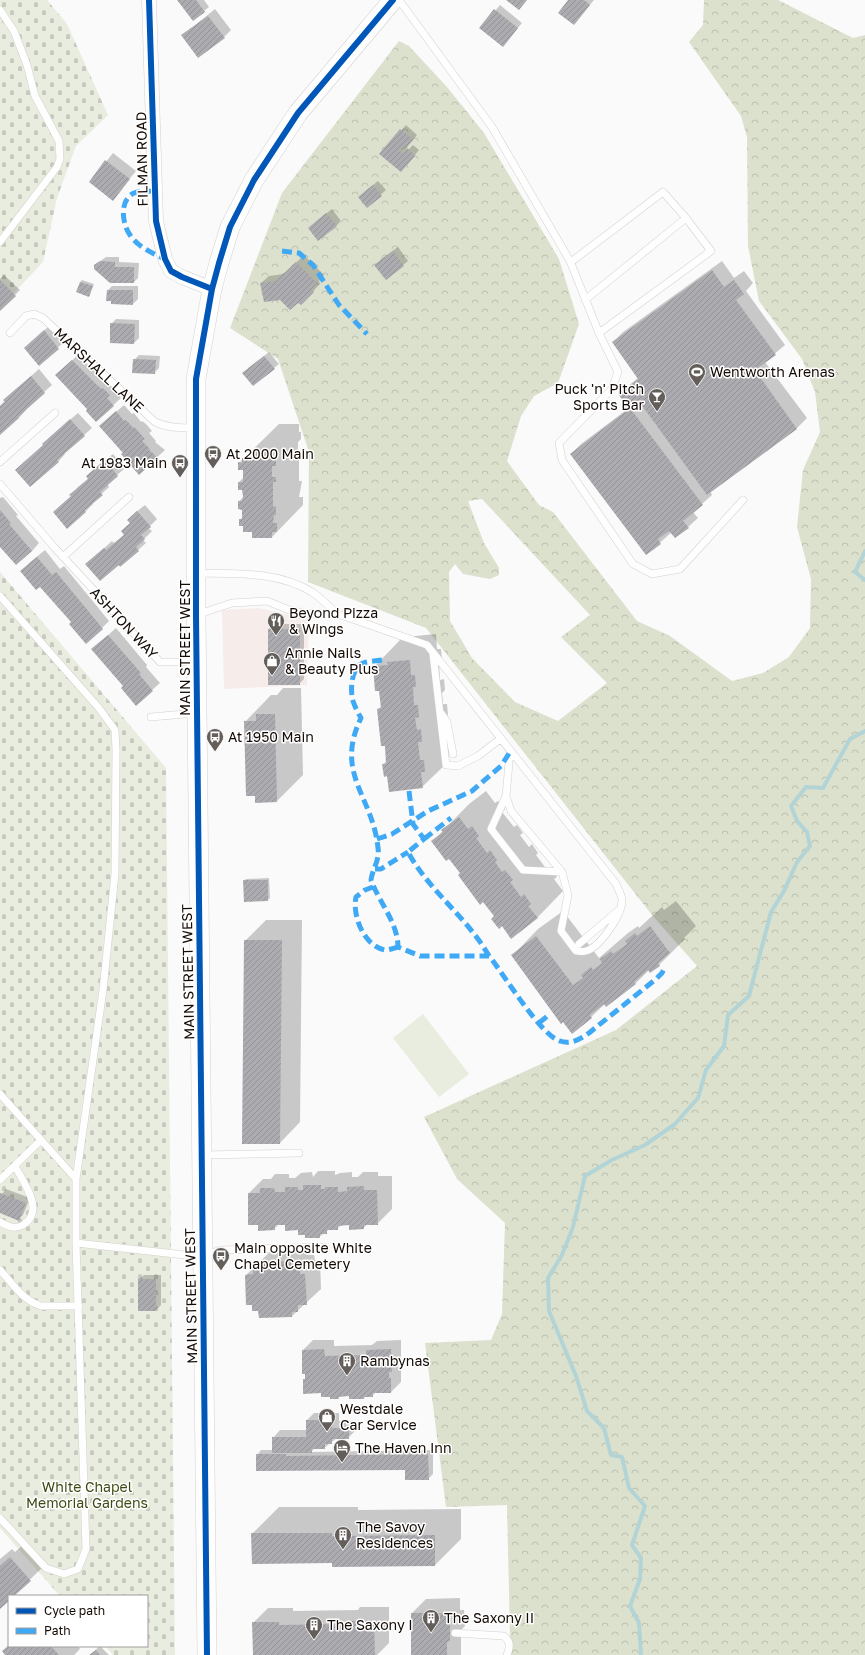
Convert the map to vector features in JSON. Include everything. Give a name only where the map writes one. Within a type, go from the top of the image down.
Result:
[{"type":"main road","name":"MAIN STREET WEST","points":[[207,1655],[196,615],[196,379],[212,290],[230,228],[254,180],[298,113],[393,0]]},
{"type":"street","name":"FILMAN ROAD","points":[[149,0],[156,221],[165,260],[172,271],[212,290]]},
{"type":"lane","points":[[399,0],[492,127],[570,260],[599,334],[618,372],[612,388],[559,443],[562,460],[633,564],[652,574],[680,568],[743,500]]},
{"type":"lane","points":[[0,10],[14,31],[27,64],[35,96],[58,141],[60,159],[57,167],[0,242]]},
{"type":"lane","points":[[570,260],[663,192],[686,218],[711,251],[599,334]]},
{"type":"lane","points":[[585,300],[686,218]]},
{"type":"lane","name":"MARSHALL LANE","points":[[10,333],[26,316],[34,314],[43,318],[155,422],[164,426],[195,428]]},
{"type":"lane","points":[[0,462],[55,413]]},
{"type":"lane","name":"ASHTON WAY","points":[[0,484],[63,557],[160,662],[197,662]]},
{"type":"lane","points":[[63,557],[129,497]]},
{"type":"lane","points":[[197,573],[249,574],[273,577],[299,586],[312,593],[338,614]]},
{"type":"lane","points":[[0,596],[98,707],[115,730],[115,874],[103,990],[76,1179],[76,1243],[86,1549],[78,1569],[64,1574],[46,1568],[0,1518]]},
{"type":"lane","points":[[196,615],[232,603],[267,601],[289,610],[304,613],[338,614],[427,645],[510,752],[616,884],[622,898],[621,908],[616,922],[601,939],[587,951],[576,951],[561,931],[568,895],[562,872],[511,811],[506,796]]},
{"type":"lane","points":[[433,653],[446,765],[458,766],[478,756],[500,739]]},
{"type":"lane","points":[[440,711],[447,722],[453,754]]},
{"type":"lane","points":[[151,717],[198,713]]},
{"type":"lane","points":[[510,752],[506,796],[491,829],[523,870],[562,872]]},
{"type":"lane","points":[[579,944],[621,908]]},
{"type":"lane","points":[[0,1094],[40,1141],[76,1179]]},
{"type":"lane","points":[[0,1180],[40,1141]]},
{"type":"lane","points":[[202,1155],[299,1153]]},
{"type":"lane","points":[[0,1222],[12,1228],[18,1227],[27,1222],[33,1211],[33,1201],[15,1166]]},
{"type":"lane","points":[[76,1243],[202,1258],[220,1250],[324,1248]]},
{"type":"lane","points":[[0,1270],[21,1295],[35,1304],[41,1306],[79,1306]]},
{"type":"lane","points":[[455,1633],[504,1636],[510,1645],[507,1655]]},
{"type":"shaded area","points":[[259,608],[309,620],[307,685],[224,689],[222,610]]},
{"type":"green space","points":[[0,0],[47,0],[67,24],[108,115],[76,146],[57,198],[43,262],[0,308]]},
{"type":"green space","points":[[704,0],[778,0],[853,38],[865,35],[865,1655],[505,1655],[510,1636],[507,1505],[446,1507],[425,1343],[491,1340],[502,1314],[505,1223],[457,1179],[424,1117],[616,1030],[697,966],[652,915],[426,628],[308,582],[309,452],[278,359],[230,328],[282,193],[399,41],[409,46],[447,87],[484,133],[559,259],[579,324],[558,383],[534,396],[521,416],[507,461],[539,505],[553,512],[637,621],[670,636],[732,681],[763,673],[789,657],[810,628],[811,579],[797,527],[803,470],[820,432],[815,392],[802,359],[759,301],[748,246],[747,137],[741,116],[689,42],[703,25]],"holes":[[[482,499],[590,615],[561,637],[607,683],[558,721],[515,702],[472,658],[450,621],[449,572],[455,564],[463,574],[490,579],[499,575],[499,568],[484,543],[468,501]]]},
{"type":"green space","name":"White Chapel Memorial Gardens","points":[[0,572],[166,768],[175,1655],[113,1655],[106,1647],[148,1647],[148,1595],[59,1595],[0,1528]]},
{"type":"green space","points":[[423,1014],[469,1074],[439,1097],[393,1038]]},
{"type":"building","points":[[177,0],[196,0],[205,12],[193,21]]},
{"type":"building","points":[[506,0],[527,0],[519,10]]},
{"type":"building","points":[[568,0],[584,0],[590,5],[574,25],[558,13]]},
{"type":"building","points":[[494,9],[518,28],[503,47],[479,28]]},
{"type":"building","points":[[208,16],[225,38],[198,58],[181,35]]},
{"type":"building","points":[[400,129],[413,140],[406,148],[403,146],[399,150],[403,154],[408,149],[415,156],[401,172],[379,154]]},
{"type":"building","points":[[105,160],[130,179],[113,201],[89,182]]},
{"type":"building","points":[[373,185],[382,196],[367,208],[358,197]]},
{"type":"building","points":[[326,213],[337,226],[318,241],[308,228]]},
{"type":"building","points":[[393,251],[404,266],[386,280],[374,265]]},
{"type":"building","points":[[100,261],[115,262],[115,267],[134,267],[134,283],[110,283],[94,269],[94,265]]},
{"type":"building","points":[[296,262],[317,283],[312,289],[314,292],[301,305],[298,303],[290,310],[280,300],[264,302],[260,283],[276,281]]},
{"type":"building","name":"Wentworth Arenas","points":[[712,270],[724,287],[734,280],[744,294],[736,300],[776,355],[755,370],[797,429],[707,495],[638,400],[628,407],[618,394],[638,379],[612,342]]},
{"type":"building","points":[[0,280],[16,296],[0,311]]},
{"type":"building","points":[[80,282],[93,286],[89,297],[76,292]]},
{"type":"building","points":[[107,290],[133,290],[133,305],[111,304],[111,301],[106,301]]},
{"type":"building","points":[[110,323],[135,324],[134,344],[110,343]]},
{"type":"building","points":[[44,330],[59,349],[39,366],[24,348]]},
{"type":"building","points":[[264,356],[275,369],[253,386],[242,373]]},
{"type":"building","points":[[133,359],[156,360],[155,374],[132,373]]},
{"type":"building","points":[[72,360],[97,385],[102,389],[103,388],[110,395],[107,398],[114,406],[96,422],[86,411],[87,409],[55,375]]},
{"type":"building","points":[[31,376],[45,393],[0,435],[0,406],[5,402],[3,400]]},
{"type":"building","points":[[630,408],[703,505],[683,521],[689,528],[675,538],[669,531],[658,539],[661,544],[646,555],[570,454]]},
{"type":"building","points":[[116,411],[124,421],[126,420],[138,431],[145,439],[142,441],[158,458],[139,475],[121,454],[123,453],[99,426]]},
{"type":"building","points":[[70,419],[85,436],[57,460],[59,462],[30,487],[15,470]]},
{"type":"building","points":[[252,450],[273,450],[273,458],[276,458],[276,466],[272,466],[272,477],[276,477],[276,482],[273,482],[273,507],[276,506],[276,515],[274,515],[273,523],[277,523],[277,532],[272,532],[272,538],[252,538],[252,532],[243,532],[243,526],[239,526],[239,519],[242,519],[242,510],[238,509],[238,501],[242,501],[243,496],[242,490],[238,490],[238,482],[243,482],[243,470],[238,470],[238,462],[242,463],[242,458],[252,458]]},
{"type":"building","points":[[105,460],[118,476],[100,492],[103,495],[85,510],[86,512],[67,529],[53,512],[71,496],[69,495],[88,479],[86,476]]},
{"type":"building","points":[[0,510],[11,523],[9,524],[32,551],[16,565],[0,547]]},
{"type":"building","points":[[137,511],[151,527],[141,535],[145,539],[136,547],[139,551],[100,581],[85,564],[104,548],[106,550],[124,535],[121,531],[130,523],[127,520]]},
{"type":"building","points":[[37,557],[52,575],[56,572],[103,629],[86,644],[69,624],[71,622],[40,587],[36,590],[20,571]]},
{"type":"building","points":[[268,629],[300,629],[300,685],[268,685]]},
{"type":"building","points":[[108,635],[141,673],[139,674],[153,691],[136,706],[121,688],[123,686],[91,649]]},
{"type":"building","points":[[410,660],[411,675],[415,675],[416,687],[413,687],[414,705],[418,705],[419,717],[415,718],[417,730],[421,729],[422,742],[418,742],[420,760],[424,760],[425,772],[421,772],[423,788],[389,792],[387,776],[384,777],[382,764],[386,764],[385,746],[381,746],[377,709],[381,708],[379,691],[375,691],[373,666],[388,665],[387,662]]},
{"type":"building","points":[[256,714],[275,714],[277,802],[255,803],[255,796],[246,796],[244,721],[256,721]]},
{"type":"building","points":[[459,817],[468,829],[472,826],[479,836],[476,838],[487,853],[490,850],[497,860],[495,862],[502,872],[505,870],[513,880],[510,882],[521,897],[524,894],[531,904],[528,906],[538,918],[511,939],[502,926],[499,929],[491,919],[494,916],[483,902],[480,905],[458,875],[460,873],[449,859],[446,861],[431,841],[443,832],[441,830]]},
{"type":"building","points":[[243,880],[268,880],[268,901],[244,902]]},
{"type":"building","points":[[650,926],[670,953],[658,963],[660,966],[650,973],[648,970],[634,982],[636,984],[606,1007],[604,1004],[590,1015],[592,1018],[572,1034],[563,1022],[561,1024],[511,955],[536,936],[573,985],[583,978],[581,975],[591,967],[593,970],[602,963],[600,959],[611,951],[613,954],[627,944],[625,941],[635,933],[637,936]]},
{"type":"building","points":[[244,940],[282,940],[280,1144],[242,1144]]},
{"type":"building","points":[[303,1185],[321,1185],[321,1189],[325,1189],[325,1187],[338,1187],[338,1192],[347,1191],[347,1187],[364,1186],[364,1190],[377,1190],[378,1225],[364,1225],[364,1229],[349,1230],[349,1225],[338,1226],[338,1230],[327,1230],[327,1234],[320,1234],[320,1238],[305,1238],[305,1235],[298,1235],[298,1230],[285,1231],[285,1225],[275,1225],[275,1230],[258,1231],[258,1225],[248,1225],[248,1193],[260,1193],[260,1188],[274,1188],[275,1192],[285,1192],[285,1187],[298,1187],[298,1190],[303,1190]]},
{"type":"building","points":[[0,1193],[26,1203],[19,1221],[0,1213]]},
{"type":"building","points":[[292,1261],[293,1269],[300,1269],[300,1274],[305,1274],[307,1305],[298,1305],[298,1312],[292,1312],[292,1317],[259,1318],[258,1311],[252,1311],[252,1305],[246,1305],[245,1275],[253,1274],[253,1270],[258,1270],[258,1262]]},
{"type":"building","points":[[138,1279],[156,1279],[156,1311],[138,1311]]},
{"type":"building","name":"Rambynas","points":[[324,1349],[325,1356],[366,1355],[366,1350],[391,1349],[392,1372],[389,1372],[389,1378],[391,1378],[391,1393],[373,1393],[373,1397],[364,1397],[364,1399],[349,1399],[349,1396],[338,1397],[339,1399],[330,1399],[330,1397],[321,1397],[321,1393],[303,1394],[303,1379],[305,1379],[305,1374],[302,1374],[302,1350]]},
{"type":"building","name":"Westdale Car Service","points":[[306,1420],[333,1420],[332,1428],[349,1428],[349,1439],[332,1439],[332,1444],[325,1444],[325,1449],[312,1449],[312,1453],[272,1453],[272,1437],[306,1437]]},
{"type":"building","name":"The Haven Inn","points":[[256,1454],[286,1454],[286,1456],[428,1454],[429,1480],[405,1480],[405,1470],[256,1471]]},
{"type":"building","name":"The Savoy Residences","points":[[251,1533],[332,1533],[332,1536],[435,1535],[435,1566],[332,1567],[332,1563],[252,1564]]},
{"type":"building","points":[[10,1557],[31,1581],[15,1595],[8,1595],[8,1602],[0,1609],[0,1566]]},
{"type":"building","name":"The Saxony II","points":[[411,1613],[446,1613],[446,1624],[450,1624],[450,1641],[447,1642],[447,1655],[411,1655]]},
{"type":"building","name":"The Saxony I","points":[[345,1621],[374,1621],[375,1655],[253,1655],[252,1622],[279,1622],[279,1625],[345,1624]]},
{"type":"building","points":[[8,1646],[52,1647],[59,1655],[5,1655],[2,1651]]},
{"type":"building","points":[[96,1650],[100,1655],[89,1655]]},
{"type":"waterway","points":[[865,551],[855,572],[865,580]]},
{"type":"waterway","points":[[641,1655],[639,1623],[630,1606],[640,1579],[641,1558],[632,1545],[645,1506],[629,1488],[622,1457],[611,1455],[604,1428],[587,1411],[576,1376],[549,1311],[548,1278],[562,1255],[573,1227],[585,1176],[612,1160],[645,1145],[675,1124],[698,1098],[706,1070],[724,1046],[728,1015],[749,996],[771,912],[784,891],[797,862],[810,846],[807,832],[797,821],[791,806],[806,787],[823,788],[850,739],[865,731]]},
{"type":"marked path","points":[[155,191],[136,192],[129,196],[124,206],[124,219],[127,230],[137,243],[165,259]]},
{"type":"marked path","points":[[282,251],[299,253],[313,265],[339,305],[367,334]]},
{"type":"marked path","points":[[382,660],[363,663],[356,670],[352,680],[353,701],[361,718],[354,738],[352,755],[353,770],[375,830],[378,848],[378,857],[371,880],[392,921],[398,947],[420,956],[489,956],[543,1028],[552,1036],[564,1042],[575,1041],[589,1033],[656,979],[665,967]]},
{"type":"marked path","points":[[377,839],[392,834],[428,811],[472,791],[501,766],[510,752]]},
{"type":"marked path","points":[[409,791],[413,824],[424,839],[408,852],[426,879],[470,929],[489,956]]},
{"type":"marked path","points":[[424,839],[451,818]]},
{"type":"marked path","points":[[375,869],[381,869],[408,852]]},
{"type":"marked path","points":[[373,887],[365,890],[356,897],[356,913],[361,929],[371,943],[378,947],[385,950],[398,947]]},
{"type":"marked path","points":[[539,1023],[550,1014]]},
{"type":"cycle path","points":[[149,0],[156,221],[165,259],[171,271],[212,289]]},
{"type":"cycle path","points":[[207,1655],[196,615],[196,379],[212,289],[219,263],[230,227],[254,180],[298,113],[393,0]]},
{"type":"place","name":"Wentworth Arenas","points":[[697,387]]},
{"type":"place","name":"Puck 'n' Pitch Sports Bar","points":[[657,412]]},
{"type":"place","name":"At 2000 Main","points":[[213,469]]},
{"type":"place","name":"At 1983 Main","points":[[180,478]]},
{"type":"place","name":"Beyond Pizza & Wings","points":[[276,636]]},
{"type":"place","name":"Annie Nails & Beauty Plus","points":[[272,676]]},
{"type":"place","name":"At 1950 Main","points":[[215,752]]},
{"type":"place","name":"Main opposite White Chapel Cemetery","points":[[221,1271]]},
{"type":"place","name":"Rambynas","points":[[347,1376]]},
{"type":"place","name":"Westdale Car Service","points":[[327,1432]]},
{"type":"place","name":"The Haven Inn","points":[[342,1463]]},
{"type":"place","name":"The Savoy Residences","points":[[343,1550]]},
{"type":"place","name":"The Saxony II","points":[[431,1633]]},
{"type":"place","name":"The Saxony I","points":[[314,1640]]}]
